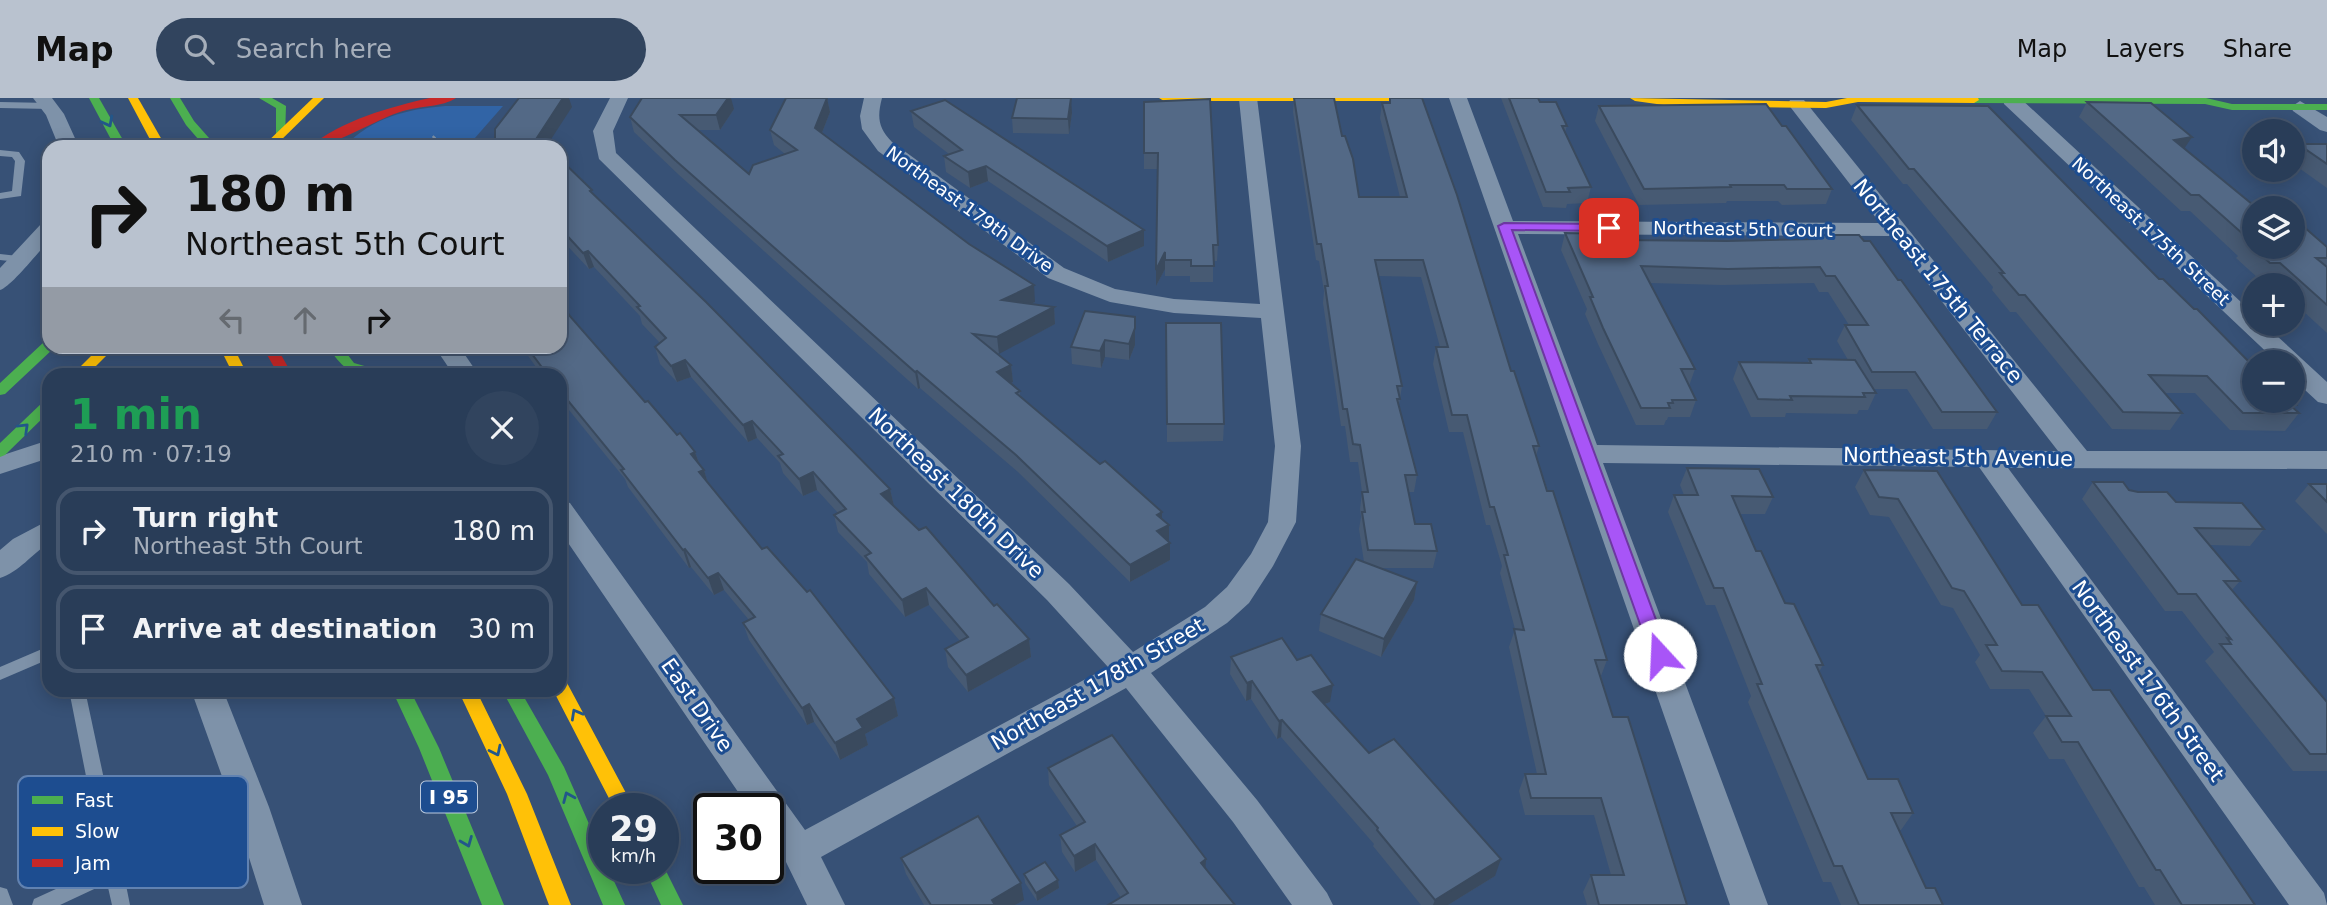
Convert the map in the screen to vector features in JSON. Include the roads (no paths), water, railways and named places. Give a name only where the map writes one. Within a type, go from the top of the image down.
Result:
[{"type":"main road","points":[[94,98],[117,140]]},
{"type":"main road","points":[[133,98],[156,140]]},
{"type":"main road","points":[[175,98],[190,123],[205,140]]},
{"type":"main road","points":[[264,98],[281,106],[281,134]]},
{"type":"main road","points":[[275,140],[319,98]]},
{"type":"main road","points":[[325,140],[376,112],[414,102],[451,98]]},
{"type":"main road","points":[[1164,98],[1418,98]]},
{"type":"main road","points":[[1635,98],[1671,103],[1826,105],[1855,99],[2208,99],[2232,107],[2327,107]]},
{"type":"main road","points":[[321,140],[350,110]]},
{"type":"main road","points":[[190,123],[192,140]]},
{"type":"main road","points":[[0,391],[42,352]]},
{"type":"main road","points":[[340,354],[349,366],[356,368]]},
{"type":"main road","points":[[372,356],[380,368]]},
{"type":"main road","points":[[0,452],[42,411]]},
{"type":"main road","name":"I 95","points":[[404,697],[429,748],[493,905]]},
{"type":"main road","points":[[470,697],[517,794],[560,905]]},
{"type":"main road","points":[[515,697],[558,773],[614,905]]},
{"type":"main road","points":[[566,697],[616,793]]},
{"type":"main road","points":[[662,884],[672,905]]},
{"type":"street","name":"Northeast 180th Drive","points":[[619,98],[603,131],[606,155],[1058,592],[1130,670],[1245,811],[1314,905]]},
{"type":"street","name":"Northeast 179th Drive","points":[[873,98],[867,116],[874,136],[892,153],[1056,273],[1110,295],[1174,306],[1273,312]]},
{"type":"street","points":[[1458,98],[1749,905]]},
{"type":"street","name":"Northeast 178th Street","points":[[799,851],[1130,670],[1216,615],[1238,595],[1263,559],[1282,522],[1288,446],[1248,99]]},
{"type":"street","name":"Northeast 175th Street","points":[[2019,99],[2279,350]]},
{"type":"street","points":[[46,102],[65,140]]},
{"type":"street","name":"Northeast 175th Terrace","points":[[1797,104],[2078,458]]},
{"type":"street","points":[[2300,107],[2327,126]]},
{"type":"street","name":"Northeast 5th Court","points":[[1504,226],[1898,230]]},
{"type":"street","points":[[0,282],[9,258],[42,234]]},
{"type":"street","points":[[9,258],[42,260]]},
{"type":"street","name":"Northeast 175th Street","points":[[2305,375],[2327,396]]},
{"type":"street","points":[[0,465],[42,451]]},
{"type":"street","name":"Northeast 5th Avenue","points":[[1588,454],[2189,461],[2327,460]]},
{"type":"street","name":"Northeast 176th Street","points":[[1986,457],[2311,905]]},
{"type":"street","name":"East Drive","points":[[567,520],[799,851],[826,905]]},
{"type":"street","points":[[0,567],[23,546],[42,534]]},
{"type":"street","points":[[210,697],[239,776]]},
{"type":"street","points":[[248,799],[284,905]]},
{"type":"lane","points":[[0,105],[46,102]]},
{"type":"lane","points":[[0,153],[15,154],[20,161],[18,194],[0,196]]},
{"type":"lane","points":[[0,674],[42,655]]},
{"type":"lane","points":[[78,697],[94,776]]},
{"type":"lane","points":[[41,905],[77,888]]},
{"type":"lane","points":[[0,895],[4,905]]}]
